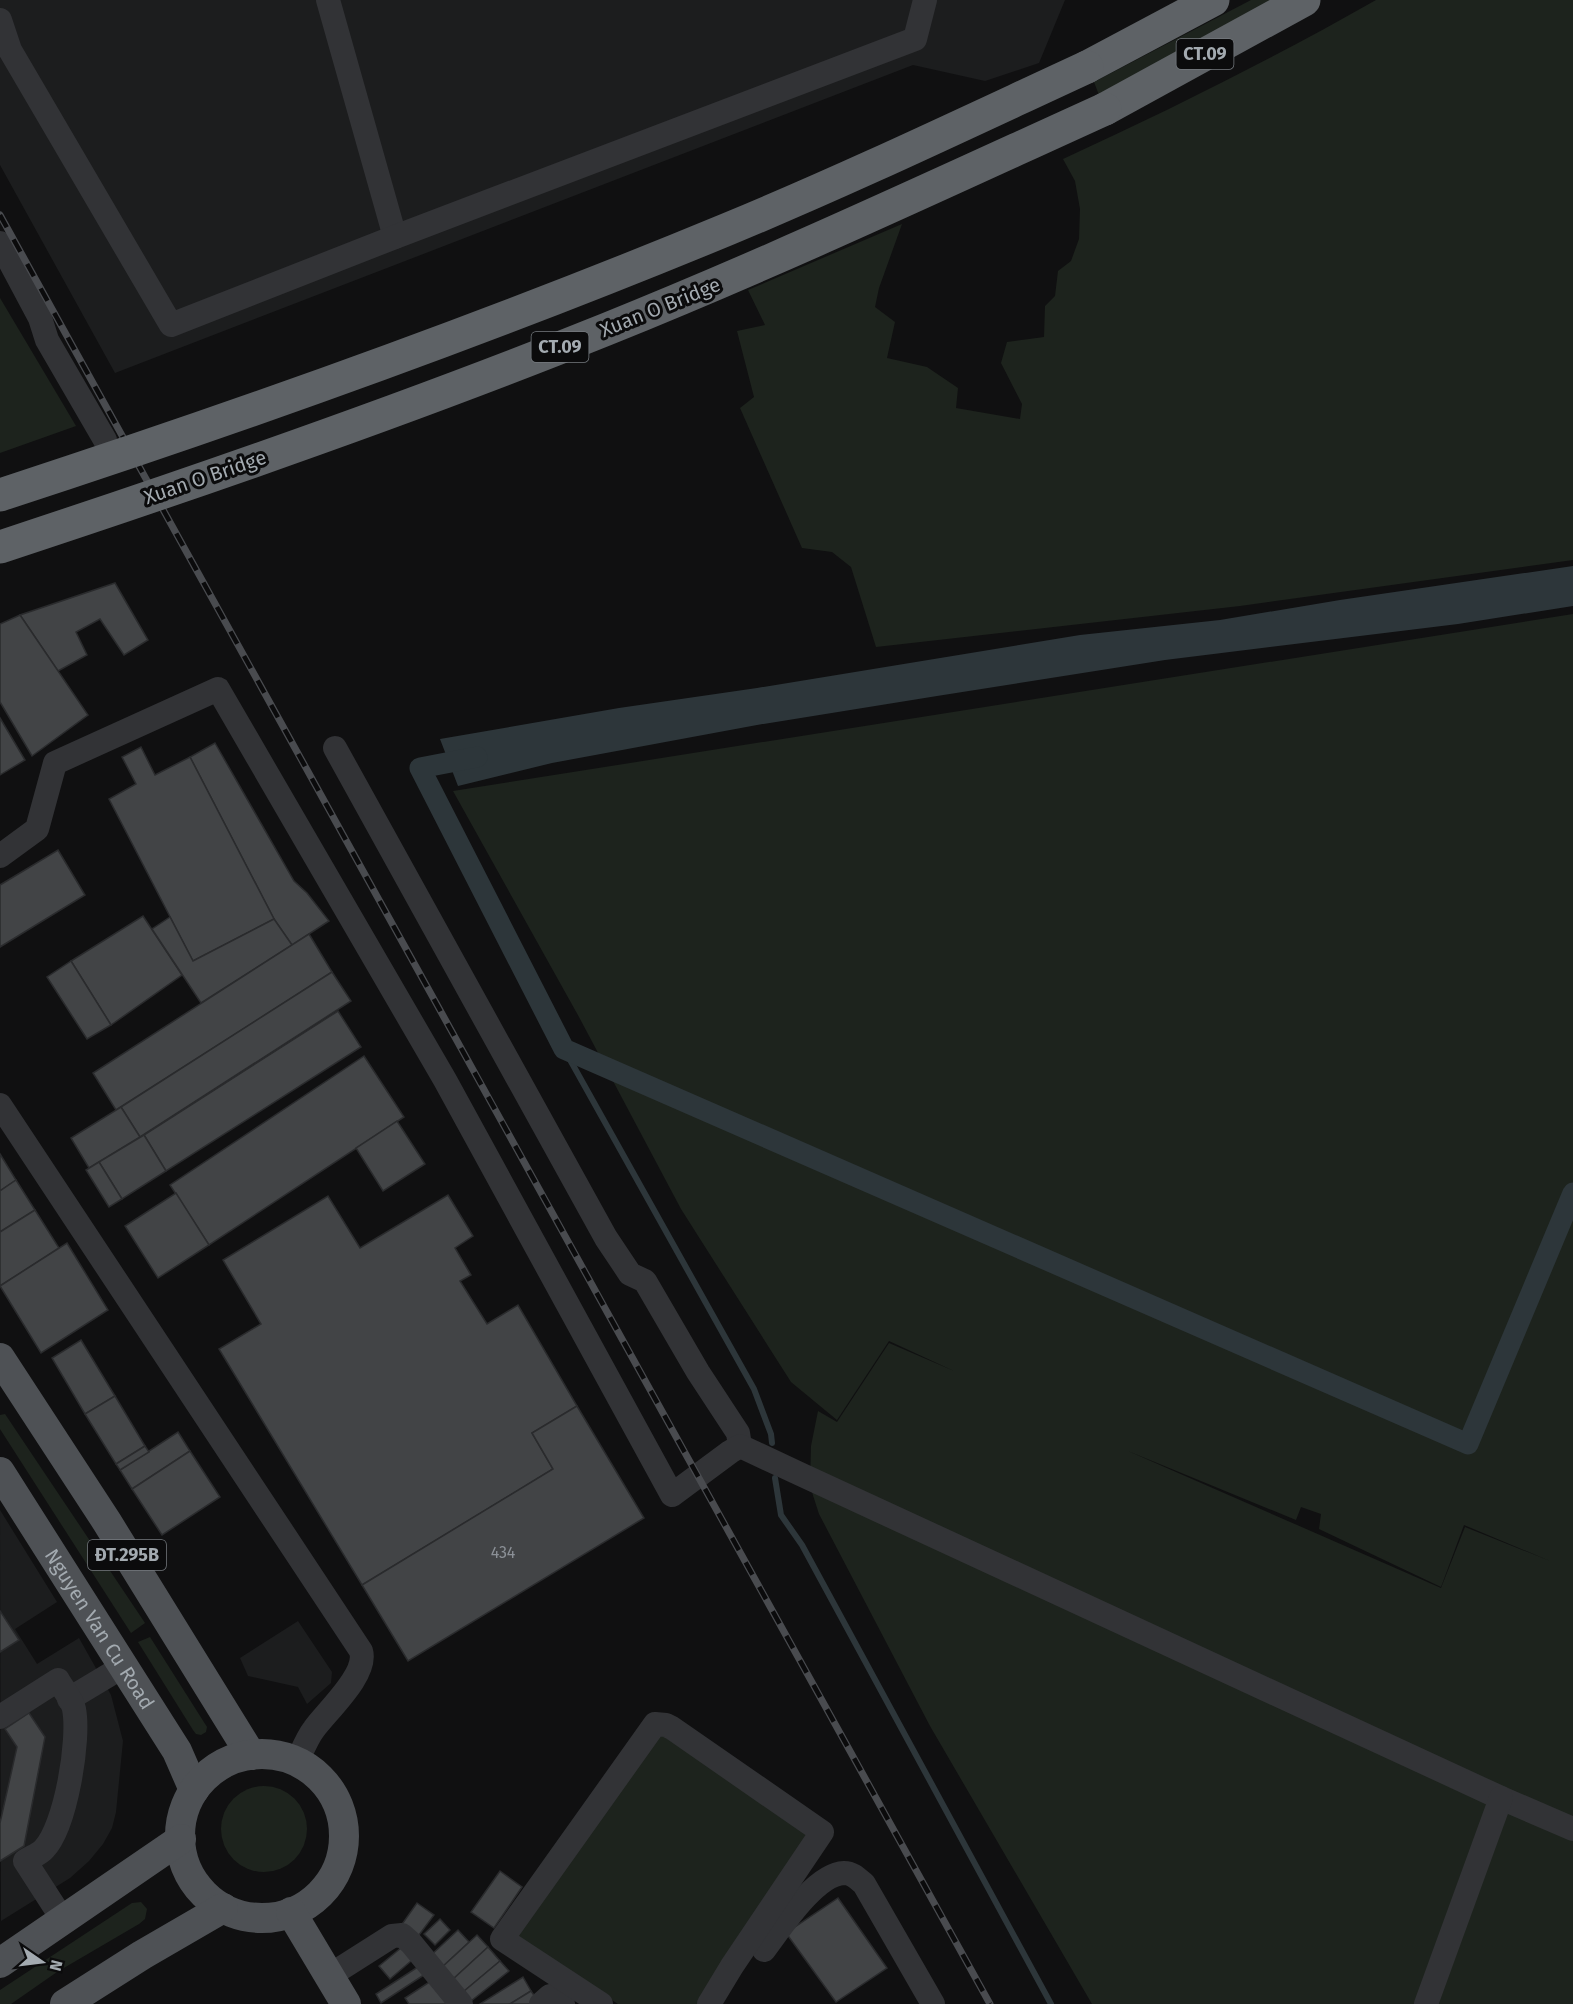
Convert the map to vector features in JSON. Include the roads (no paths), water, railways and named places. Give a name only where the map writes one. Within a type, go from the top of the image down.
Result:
[{"type":"highway","name":"CT.09","points":[[0,495],[182,435],[434,344],[729,229],[1087,67],[1213,0]]},
{"type":"highway","name":"Xuan O Bridge","points":[[0,547],[125,506],[459,387],[744,272],[1105,109],[1304,0]]},
{"type":"main road","name":"ĐT.295B","points":[[0,1358],[10,1393],[107,1522],[251,1755]]},
{"type":"main road","name":"Nguyen Van Cu Road","points":[[5,1491],[123,1666],[177,1751],[194,1790]]},
{"type":"main road","points":[[251,1755],[274,1755],[297,1761],[316,1774],[331,1792],[340,1813],[344,1836],[340,1859],[331,1879],[317,1896],[291,1912],[277,1917],[255,1917],[233,1913],[205,1895],[191,1877],[183,1856],[181,1839],[184,1812],[194,1790],[209,1773],[219,1766],[251,1755]]},
{"type":"main road","points":[[0,1963],[181,1839]]},
{"type":"main road","points":[[65,2004],[142,1955],[223,1908]]},
{"type":"main road","points":[[291,1912],[346,2004]]},
{"type":"street","points":[[328,0],[395,237]]},
{"type":"street","points":[[0,20],[10,50],[171,326],[395,237],[915,39],[925,0]]},
{"type":"street","points":[[0,243],[8,275],[40,318],[47,340],[105,440]]},
{"type":"street","points":[[0,856],[37,829],[55,764],[218,689],[445,1080],[672,1496],[740,1446]]},
{"type":"street","points":[[335,748],[606,1238],[630,1274],[645,1281],[698,1372],[738,1433],[740,1446]]},
{"type":"street","points":[[0,1105],[361,1651],[363,1657],[357,1674],[313,1730],[297,1761]]},
{"type":"street","points":[[740,1446],[1501,1798],[1573,1829]]},
{"type":"street","points":[[69,1699],[123,1666]]},
{"type":"street","points":[[0,1717],[58,1680],[74,1707],[77,1736],[72,1772],[63,1809],[44,1849],[25,1861],[63,1920]]},
{"type":"street","points":[[601,2004],[502,1939],[655,1724],[672,1728],[822,1832],[709,2004]]},
{"type":"street","points":[[1426,2004],[1501,1798]]},
{"type":"street","points":[[764,1950],[807,1894],[835,1875],[854,1875],[864,1884],[933,2004]]},
{"type":"street","points":[[329,1976],[392,1936],[402,1935],[461,2004]]},
{"type":"street","points":[[541,2004],[550,1996],[563,2004]]},
{"type":"waterway","points":[[477,757],[420,768],[564,1049],[1468,1444],[1573,1193]]},
{"type":"waterway","points":[[564,1049],[754,1389],[771,1434],[772,1443]]},
{"type":"waterway","points":[[775,1478],[781,1515],[802,1545],[1051,2004]]},
{"type":"railway","points":[[0,215],[990,2004]]}]
